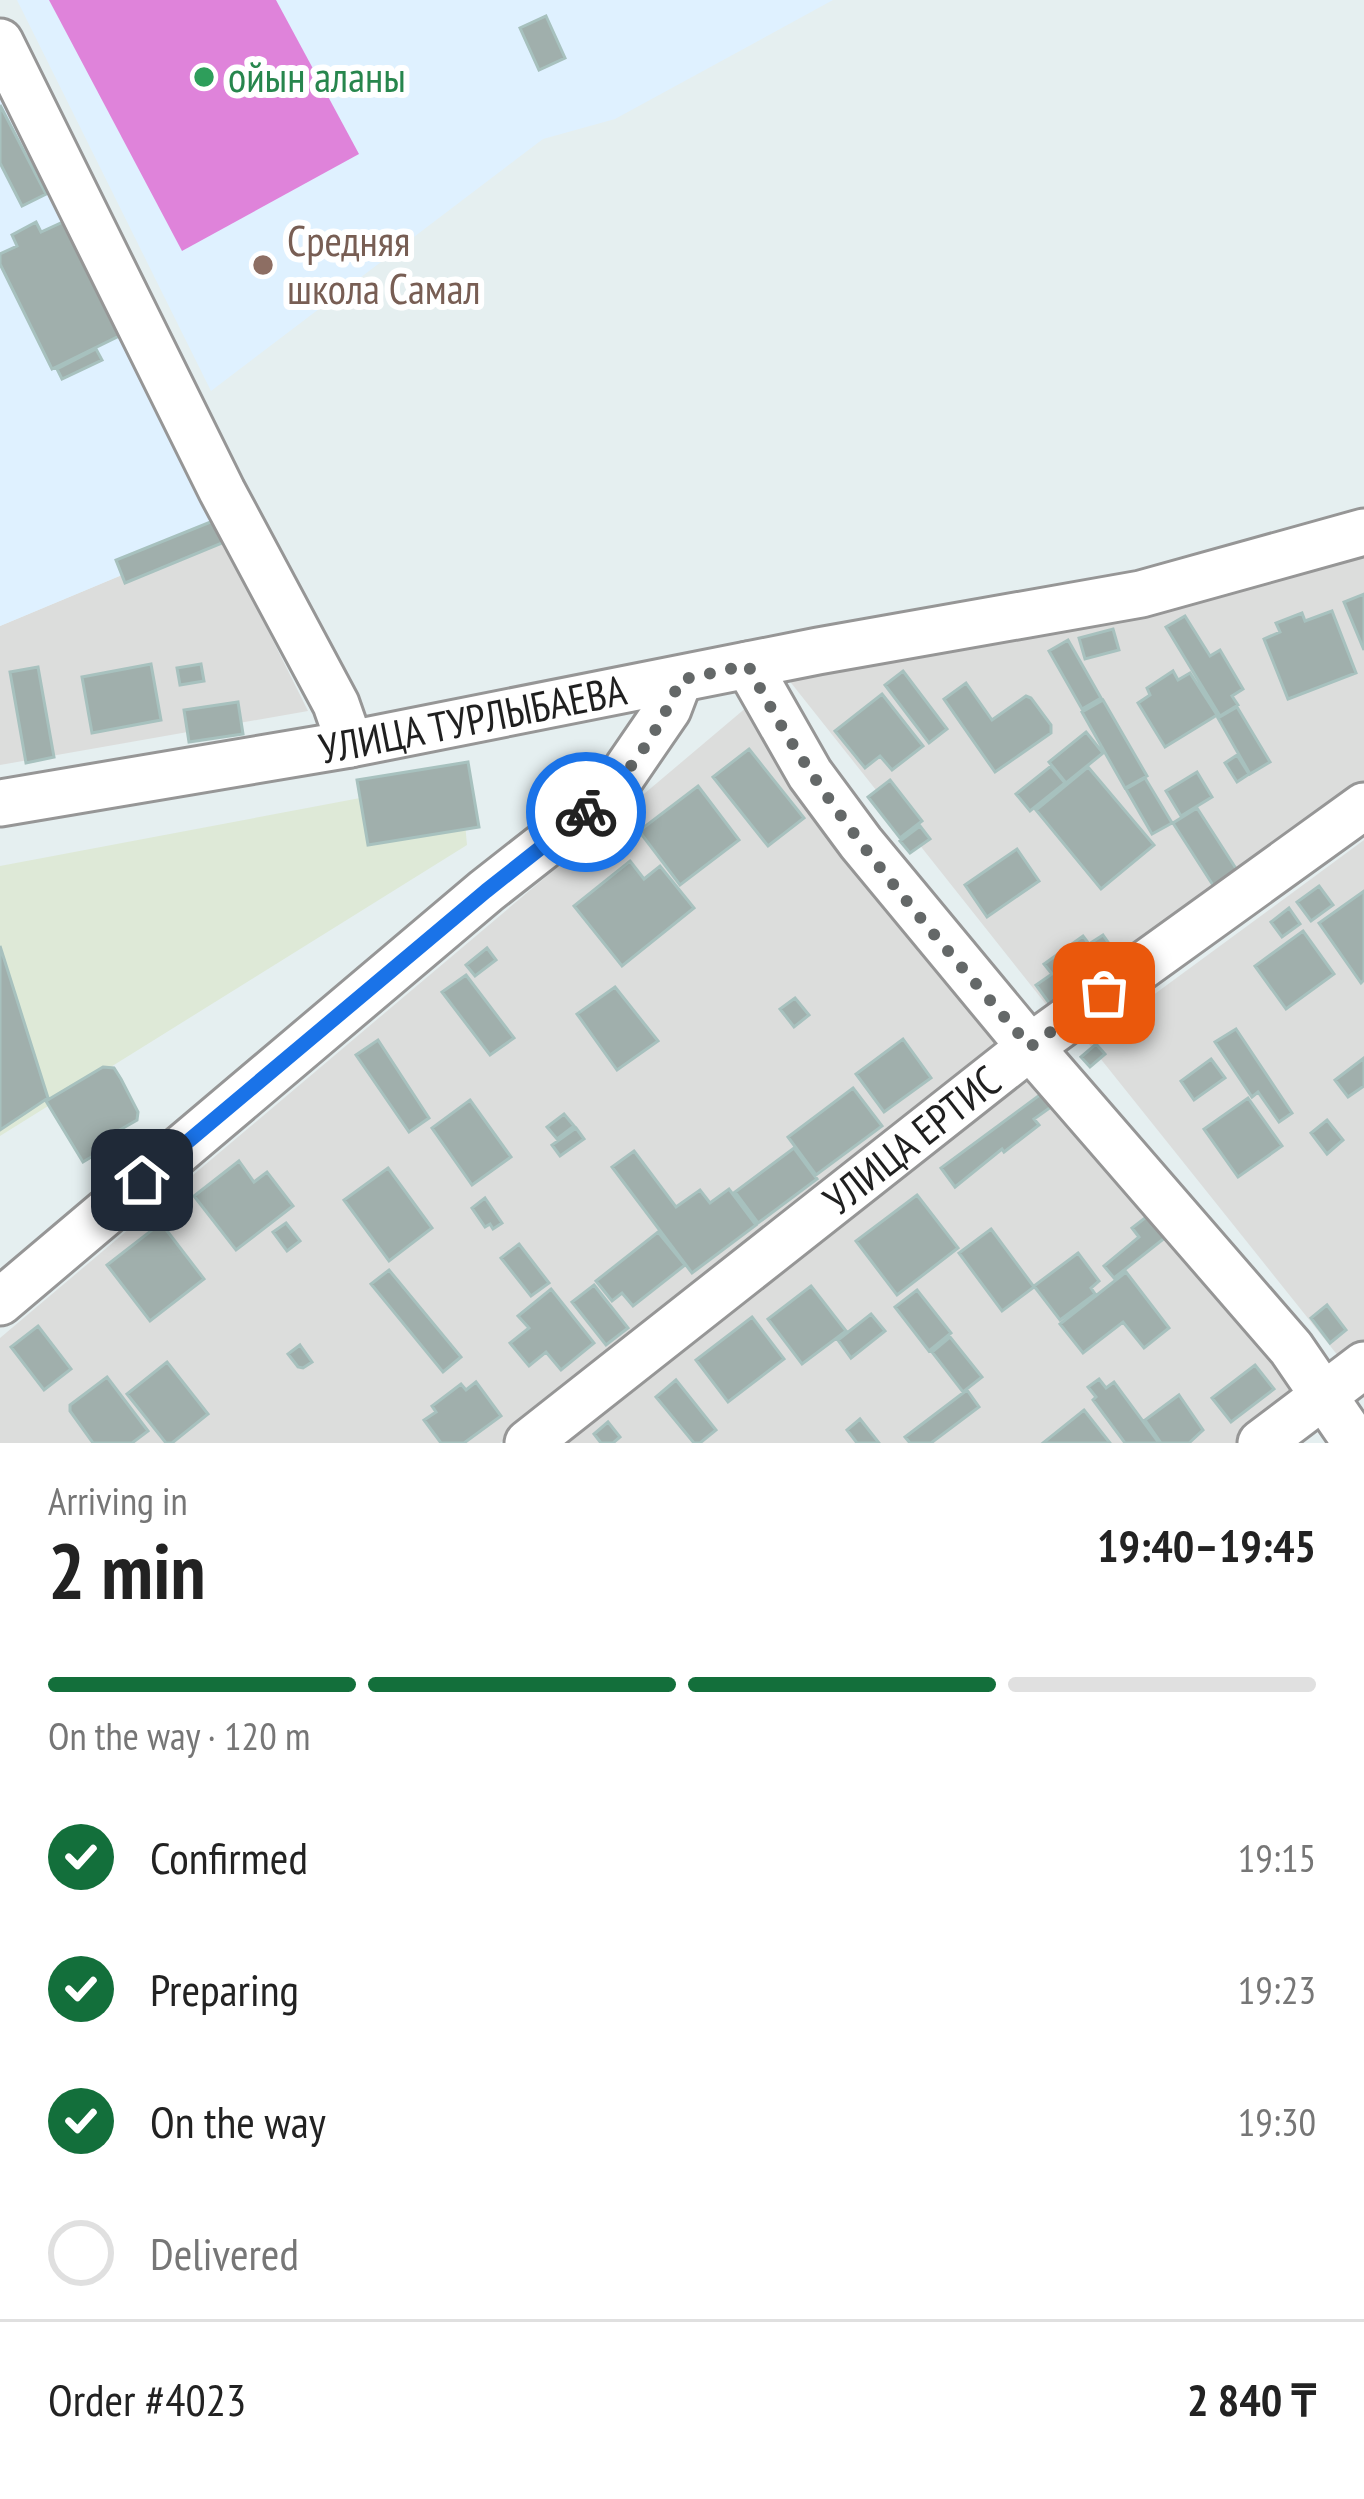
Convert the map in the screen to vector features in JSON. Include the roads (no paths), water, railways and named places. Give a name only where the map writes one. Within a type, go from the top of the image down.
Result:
[{"type":"street","points":[[0,42],[222,490],[335,704],[350,744]]},
{"type":"street","name":"УЛИЦА ТУРЛЫБАЕВА","points":[[0,803],[350,744],[1141,594],[1364,532]]},
{"type":"street","points":[[748,665],[822,792],[917,914],[1291,1348],[1356,1443]]},
{"type":"street","points":[[0,1302],[486,891],[597,804],[658,724],[680,680]]},
{"type":"street","name":"УЛИЦА ЕРТИС","points":[[529,1443],[1030,1047],[1364,806]]},
{"type":"street","points":[[1261,1443],[1364,1365]]},
{"type":"place","name":"ойын аланы","points":[[204,77]]},
{"type":"place","name":"Средняя школа Самал","points":[[263,265]]}]
